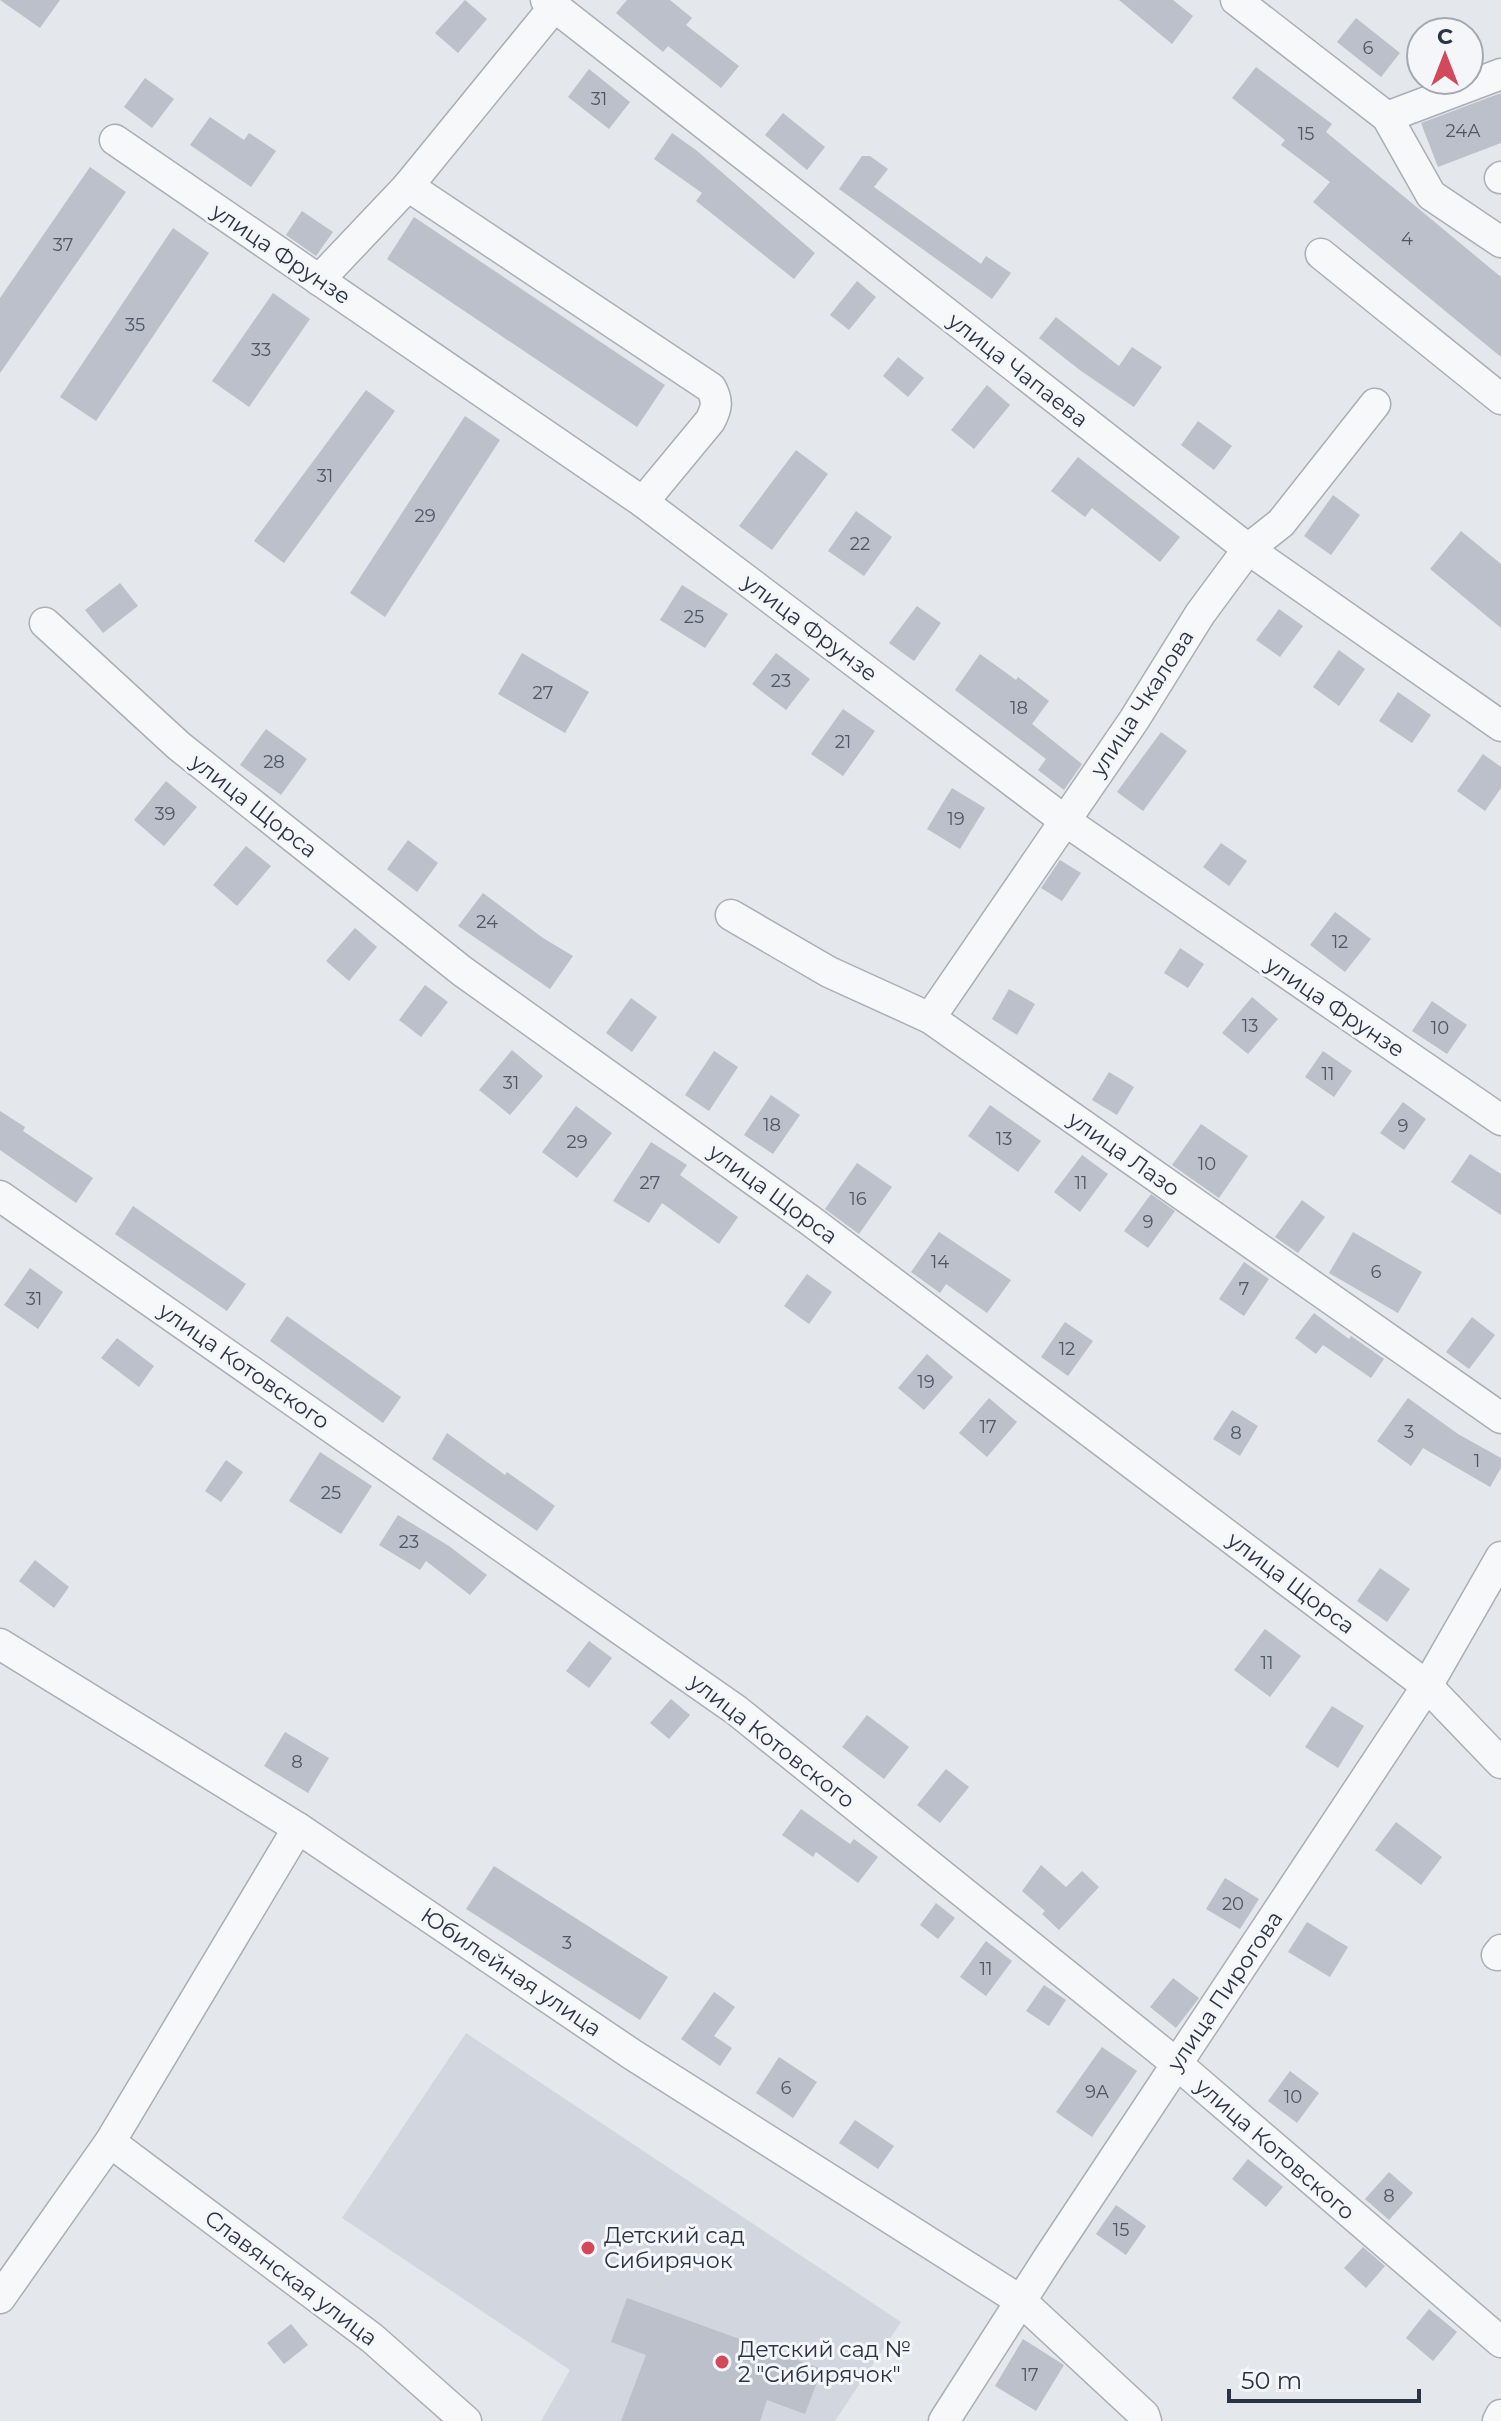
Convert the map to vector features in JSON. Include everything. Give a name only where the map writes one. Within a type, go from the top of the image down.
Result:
[{"type":"street","points":[[1236,0],[1387,117],[1431,195],[1501,242]]},
{"type":"street","points":[[319,280],[408,186],[550,4]]},
{"type":"street","name":"улица Чапаева","points":[[550,4],[1248,549],[1501,726]]},
{"type":"street","points":[[1387,117],[1501,74]]},
{"type":"street","name":"улица Фрунзе","points":[[115,140],[643,502],[1064,820],[1501,1120]]},
{"type":"street","points":[[408,186],[711,388],[716,397],[716,410],[710,421],[643,502]]},
{"type":"street","points":[[1321,254],[1501,399]]},
{"type":"street","name":"улица Чкалова","points":[[930,1018],[1134,720],[1200,614],[1248,549],[1281,523],[1375,404]]},
{"type":"street","name":"улица Щорса","points":[[45,623],[179,746],[462,971],[811,1221],[1427,1686],[1501,1763]]},
{"type":"street","name":"улица Лазо","points":[[731,915],[829,972],[930,1018],[1501,1418]]},
{"type":"street","name":"улица Котовского","points":[[0,1196],[736,1710],[1177,2064],[1501,2342]]},
{"type":"street","name":"улица Пирогова","points":[[944,2421],[1427,1686],[1501,1557]]},
{"type":"street","name":"Юбилейная улица","points":[[0,1644],[298,1828],[633,2055],[1021,2301],[1144,2415],[1146,2421]]},
{"type":"street","points":[[0,2298],[110,2142],[298,1828]]},
{"type":"street","name":"Славянская улица","points":[[110,2142],[372,2338],[466,2421]]},
{"type":"street","points":[[1498,2421],[1501,2415]]},
{"type":"shaded area","name":"Детский сад Сибирячок","points":[[466,2033],[901,2322],[835,2421],[541,2421],[570,2370],[342,2218]]},
{"type":"building","points":[[0,0],[60,0],[40,28]]},
{"type":"building","points":[[465,0],[487,19],[458,53],[435,33]]},
{"type":"building","points":[[627,0],[670,0],[692,18],[686,25],[739,66],[721,88],[668,46],[663,52],[616,13]]},
{"type":"building","points":[[1119,0],[1173,0],[1193,16],[1172,44]]},
{"type":"building","points":[[1356,18],[1400,53],[1381,77],[1337,42]]},
{"type":"building","points":[[1256,67],[1332,124],[1326,132],[1501,277],[1501,357],[1313,202],[1330,182],[1281,145],[1285,140],[1232,98]]},
{"type":"building","points":[[589,69],[630,102],[609,129],[568,97]]},
{"type":"building","points":[[145,78],[174,99],[152,128],[124,107]]},
{"type":"building","points":[[1501,93],[1501,143],[1438,167],[1421,123]]},
{"type":"building","points":[[783,113],[825,147],[807,170],[765,135]]},
{"type":"building","points":[[210,117],[244,140],[249,133],[276,151],[251,187],[190,145]]},
{"type":"building","points":[[672,133],[696,150],[815,253],[794,279],[696,201],[702,193],[654,159]]},
{"type":"building","points":[[862,156],[870,156],[888,169],[874,187],[981,264],[986,256],[1011,273],[992,299],[839,189]]},
{"type":"building","points":[[90,167],[126,192],[0,373],[0,298]]},
{"type":"building","points":[[302,211],[333,232],[316,256],[286,235]]},
{"type":"building","points":[[414,217],[665,385],[637,427],[387,259]]},
{"type":"building","points":[[173,228],[209,253],[96,421],[60,397]]},
{"type":"building","points":[[857,281],[876,297],[849,330],[830,315]]},
{"type":"building","points":[[273,293],[310,319],[249,407],[212,381]]},
{"type":"building","points":[[1056,317],[1119,366],[1132,347],[1162,367],[1134,407],[1039,338]]},
{"type":"building","points":[[898,357],[924,378],[908,397],[883,376]]},
{"type":"building","points":[[987,385],[1010,405],[974,449],[951,430]]},
{"type":"building","points":[[366,390],[395,411],[284,563],[254,541]]},
{"type":"building","points":[[465,416],[500,440],[385,617],[350,593]]},
{"type":"building","points":[[1198,421],[1232,446],[1214,470],[1181,445]]},
{"type":"building","points":[[796,450],[828,474],[772,550],[739,526]]},
{"type":"building","points":[[1078,457],[1180,537],[1160,562],[1092,508],[1085,517],[1051,491]]},
{"type":"building","points":[[1333,495],[1360,515],[1331,555],[1304,536]]},
{"type":"building","points":[[856,511],[892,537],[864,576],[828,551]]},
{"type":"building","points":[[1461,531],[1501,564],[1501,628],[1430,569]]},
{"type":"building","points":[[120,583],[138,606],[103,633],[85,610]]},
{"type":"building","points":[[682,585],[728,614],[705,648],[660,620]]},
{"type":"building","points":[[917,606],[941,623],[914,661],[889,643]]},
{"type":"building","points":[[1279,609],[1303,626],[1280,657],[1256,640]]},
{"type":"building","points":[[1339,650],[1365,669],[1339,706],[1313,687]]},
{"type":"building","points":[[522,653],[589,692],[565,733],[498,694]]},
{"type":"building","points":[[776,653],[810,679],[786,710],[752,684]]},
{"type":"building","points":[[980,654],[1049,701],[1032,724],[1082,764],[1064,790],[1038,770],[1046,759],[955,690]]},
{"type":"building","points":[[1398,692],[1431,715],[1412,743],[1379,721]]},
{"type":"building","points":[[843,709],[875,731],[843,776],[811,754]]},
{"type":"building","points":[[266,729],[307,759],[281,795],[240,765]]},
{"type":"building","points":[[1161,732],[1187,751],[1143,811],[1117,792]]},
{"type":"building","points":[[1483,754],[1501,767],[1501,788],[1485,811],[1457,791]]},
{"type":"building","points":[[166,781],[197,807],[164,846],[134,820]]},
{"type":"building","points":[[952,788],[985,808],[960,849],[927,829]]},
{"type":"building","points":[[408,840],[438,863],[417,892],[387,869]]},
{"type":"building","points":[[1221,843],[1247,861],[1229,886],[1203,867]]},
{"type":"building","points":[[246,846],[271,866],[237,906],[213,885]]},
{"type":"building","points":[[1060,860],[1081,873],[1062,901],[1041,888]]},
{"type":"building","points":[[483,893],[543,938],[573,956],[550,989],[458,926]]},
{"type":"building","points":[[1335,912],[1371,939],[1345,972],[1310,945]]},
{"type":"building","points":[[355,928],[377,947],[349,981],[326,961]]},
{"type":"building","points":[[1180,948],[1204,964],[1188,988],[1164,973]]},
{"type":"building","points":[[425,985],[448,1002],[421,1037],[399,1020]]},
{"type":"building","points":[[1009,989],[1035,1004],[1017,1035],[992,1019]]},
{"type":"building","points":[[1252,997],[1278,1019],[1248,1054],[1222,1033]]},
{"type":"building","points":[[631,998],[657,1017],[632,1052],[606,1033]]},
{"type":"building","points":[[1432,1001],[1467,1025],[1447,1054],[1412,1031]]},
{"type":"building","points":[[512,1050],[543,1076],[510,1115],[479,1090]]},
{"type":"building","points":[[714,1051],[738,1067],[709,1111],[685,1095]]},
{"type":"building","points":[[1323,1051],[1352,1071],[1334,1097],[1305,1077]]},
{"type":"building","points":[[1109,1072],[1134,1087],[1117,1115],[1092,1100]]},
{"type":"building","points":[[771,1095],[800,1115],[773,1154],[744,1135]]},
{"type":"building","points":[[1403,1102],[1426,1119],[1404,1150],[1380,1133]]},
{"type":"building","points":[[990,1105],[1041,1141],[1018,1172],[968,1136]]},
{"type":"building","points":[[576,1106],[612,1133],[577,1178],[542,1152]]},
{"type":"building","points":[[0,1111],[25,1127],[23,1131],[93,1178],[76,1203],[0,1150]]},
{"type":"building","points":[[1201,1124],[1248,1156],[1219,1198],[1172,1165]]},
{"type":"building","points":[[651,1142],[687,1165],[680,1175],[738,1217],[719,1244],[662,1203],[649,1223],[613,1201]]},
{"type":"building","points":[[1470,1154],[1501,1174],[1501,1215],[1451,1182]]},
{"type":"building","points":[[1082,1155],[1108,1174],[1080,1212],[1054,1192]]},
{"type":"building","points":[[857,1163],[892,1187],[859,1234],[825,1209]]},
{"type":"building","points":[[1151,1194],[1175,1211],[1148,1248],[1124,1231]]},
{"type":"building","points":[[1302,1200],[1325,1217],[1298,1253],[1275,1237]]},
{"type":"building","points":[[133,1206],[246,1284],[227,1311],[115,1234]]},
{"type":"building","points":[[939,1232],[1011,1280],[987,1313],[946,1284],[940,1293],[911,1272]]},
{"type":"building","points":[[1353,1232],[1422,1272],[1398,1313],[1329,1273]]},
{"type":"building","points":[[1244,1262],[1269,1279],[1244,1316],[1219,1299]]},
{"type":"building","points":[[30,1268],[63,1292],[38,1329],[4,1305]]},
{"type":"building","points":[[807,1274],[832,1292],[809,1324],[784,1306]]},
{"type":"building","points":[[1314,1313],[1349,1339],[1351,1336],[1384,1359],[1371,1378],[1323,1345],[1316,1354],[1295,1338]]},
{"type":"building","points":[[287,1316],[401,1397],[383,1423],[270,1341]]},
{"type":"building","points":[[1472,1317],[1495,1335],[1469,1369],[1446,1352]]},
{"type":"building","points":[[1065,1322],[1093,1341],[1068,1376],[1041,1357]]},
{"type":"building","points":[[117,1338],[154,1366],[139,1387],[101,1358]]},
{"type":"building","points":[[927,1354],[953,1377],[924,1410],[898,1388]]},
{"type":"building","points":[[989,1398],[1017,1422],[987,1457],[959,1433]]},
{"type":"building","points":[[1408,1398],[1458,1434],[1501,1458],[1501,1468],[1490,1487],[1423,1448],[1411,1466],[1377,1441]]},
{"type":"building","points":[[1232,1410],[1258,1426],[1240,1456],[1213,1439]]},
{"type":"building","points":[[447,1433],[555,1506],[537,1531],[432,1459]]},
{"type":"building","points":[[320,1452],[372,1486],[341,1534],[289,1501]]},
{"type":"building","points":[[226,1460],[243,1472],[221,1502],[205,1491]]},
{"type":"building","points":[[398,1515],[449,1546],[487,1575],[470,1595],[426,1561],[420,1570],[379,1545]]},
{"type":"building","points":[[35,1560],[69,1587],[54,1608],[19,1581]]},
{"type":"building","points":[[1380,1568],[1410,1589],[1387,1622],[1357,1601]]},
{"type":"building","points":[[1265,1629],[1301,1656],[1270,1697],[1234,1670]]},
{"type":"building","points":[[589,1641],[612,1658],[589,1688],[566,1671]]},
{"type":"building","points":[[671,1699],[690,1715],[669,1739],[650,1723]]},
{"type":"building","points":[[1332,1706],[1364,1726],[1338,1768],[1305,1747]]},
{"type":"building","points":[[867,1715],[909,1747],[884,1779],[842,1747]]},
{"type":"building","points":[[285,1732],[329,1758],[308,1793],[264,1766]]},
{"type":"building","points":[[946,1769],[969,1787],[940,1823],[917,1805]]},
{"type":"building","points":[[801,1809],[850,1844],[854,1839],[878,1857],[858,1883],[816,1852],[813,1857],[782,1835]]},
{"type":"building","points":[[1396,1822],[1442,1857],[1421,1885],[1375,1850]]},
{"type":"building","points":[[1041,1865],[1066,1887],[1082,1871],[1099,1887],[1059,1930],[1042,1914],[1045,1911],[1022,1891]]},
{"type":"building","points":[[494,1866],[668,1977],[640,2020],[466,1909]]},
{"type":"building","points":[[1225,1878],[1259,1899],[1240,1929],[1206,1909]]},
{"type":"building","points":[[936,1903],[955,1918],[938,1939],[920,1925]]},
{"type":"building","points":[[1307,1922],[1348,1947],[1330,1977],[1288,1952]]},
{"type":"building","points":[[986,1941],[1012,1961],[986,1996],[960,1977]]},
{"type":"building","points":[[1173,1978],[1199,1998],[1176,2028],[1150,2007]]},
{"type":"building","points":[[1044,1985],[1066,2000],[1049,2026],[1026,2011]]},
{"type":"building","points":[[714,1992],[735,2007],[714,2036],[732,2048],[720,2066],[681,2039]]},
{"type":"building","points":[[1102,2047],[1137,2071],[1092,2137],[1056,2112]]},
{"type":"building","points":[[779,2057],[817,2082],[793,2118],[756,2093]]},
{"type":"building","points":[[1290,2071],[1319,2093],[1297,2123],[1268,2101]]},
{"type":"building","points":[[855,2120],[894,2146],[878,2169],[839,2143]]},
{"type":"building","points":[[1248,2159],[1283,2187],[1266,2207],[1232,2179]]},
{"type":"building","points":[[1389,2172],[1413,2193],[1389,2220],[1365,2199]]},
{"type":"building","points":[[1116,2205],[1146,2226],[1126,2255],[1096,2234]]},
{"type":"building","points":[[1363,2247],[1385,2266],[1366,2288],[1344,2268]]},
{"type":"building","name":"Детский сад № 2 \"Сибирячок\"","points":[[627,2298],[822,2369],[805,2414],[767,2400],[760,2421],[621,2421],[646,2355],[611,2342]]},
{"type":"building","points":[[1429,2309],[1457,2332],[1433,2361],[1406,2338]]},
{"type":"building","points":[[291,2324],[308,2345],[284,2364],[267,2343]]},
{"type":"building","points":[[1023,2339],[1064,2365],[1036,2411],[995,2386]]},
{"type":"place","name":"Детский сад Сибирячок","points":[[588,2248]]},
{"type":"place","name":"Детский сад № 2 \"Сибирячок\"","points":[[722,2362]]}]
